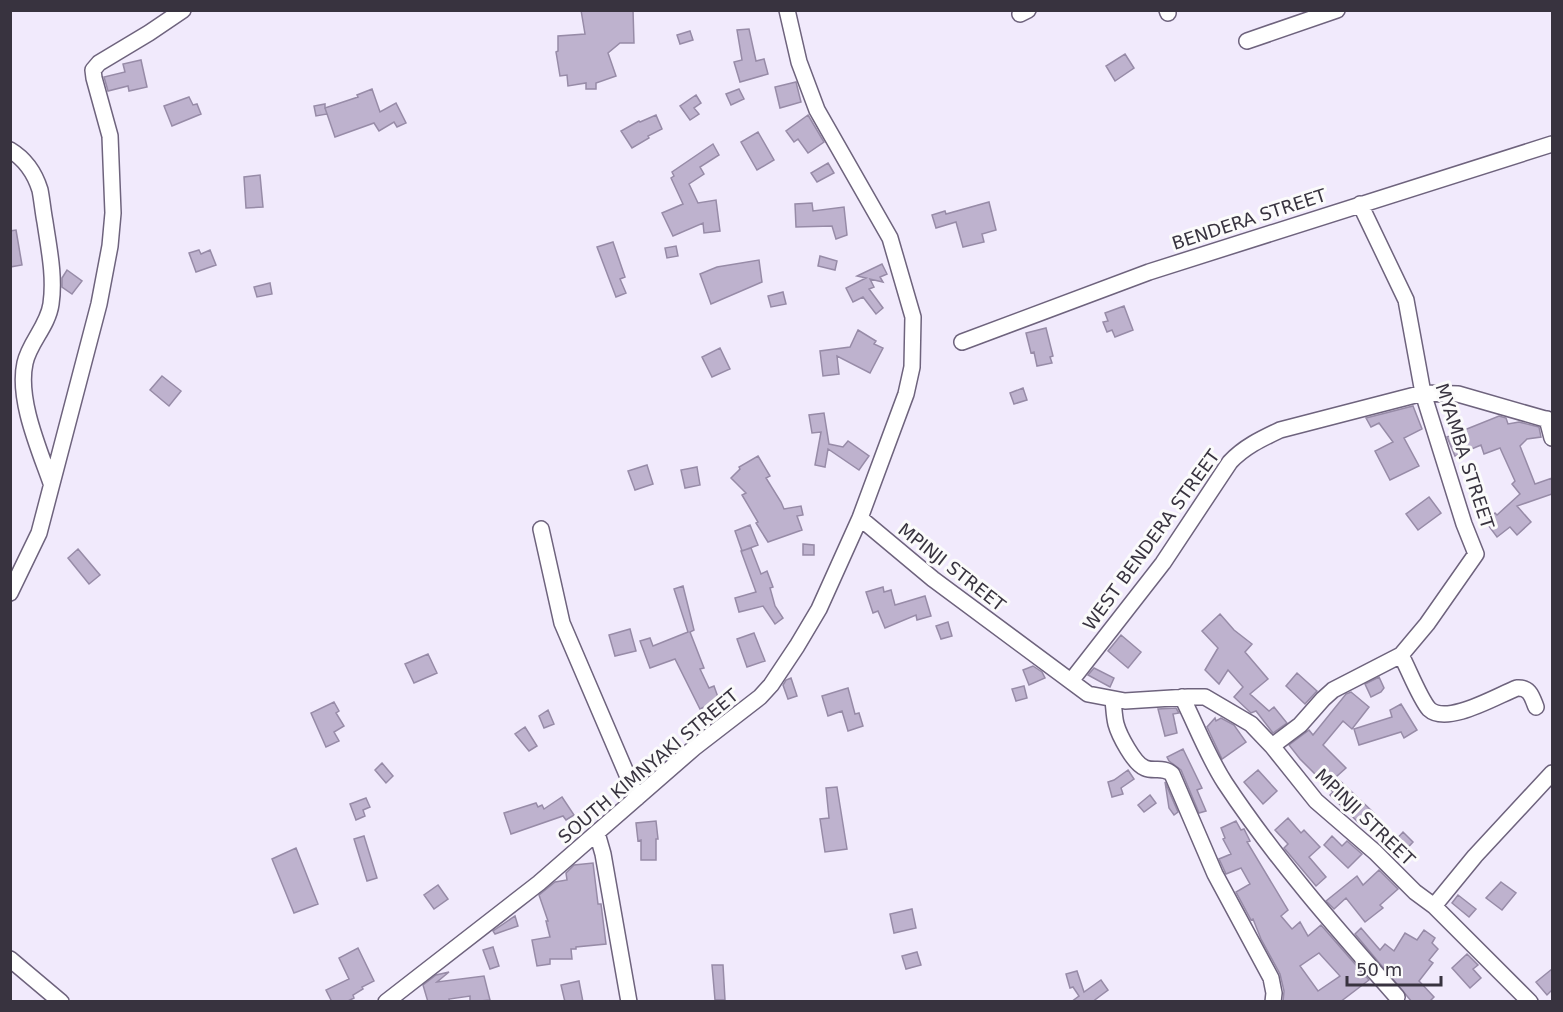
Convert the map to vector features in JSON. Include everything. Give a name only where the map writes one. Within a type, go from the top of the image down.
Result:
[{"type":"street","points":[[10,593],[39,533],[99,304],[110,246],[113,213],[110,136],[93,70],[99,63],[183,10]]},
{"type":"street","name":"SOUTH KIMNYAKI STREET","points":[[386,1002],[539,883],[694,748],[750,706],[771,685],[819,609],[860,518],[906,394],[912,367],[913,316],[890,238],[817,110],[800,62],[787,10]]},
{"type":"street","points":[[1247,42],[1337,10]]},
{"type":"street","name":"BENDERA STREET","points":[[962,342],[1149,272],[1552,144]]},
{"type":"street","points":[[10,150],[22,158],[39,189],[52,264],[51,304],[45,324],[25,362],[24,383],[28,418],[51,483]]},
{"type":"street","name":"MYAMBA STREET","points":[[1272,746],[1300,725],[1333,690],[1401,655],[1427,624],[1476,554],[1464,524],[1422,393],[1406,300],[1360,204]]},
{"type":"street","name":"WEST BENDERA STREET","points":[[1071,681],[1163,563],[1230,462],[1241,451],[1280,430],[1422,393],[1458,394],[1550,420]]},
{"type":"street","points":[[1550,420],[1552,438]]},
{"type":"street","name":"MPINJI STREET","points":[[860,518],[933,579],[1088,694],[1125,701],[1205,697],[1251,724],[1272,746],[1316,801],[1375,852],[1415,892],[1434,906],[1530,1002]]},
{"type":"street","points":[[541,529],[562,623],[637,798]]},
{"type":"street","points":[[1401,655],[1424,702],[1430,710],[1438,714],[1464,711],[1517,688],[1530,692],[1536,707]]},
{"type":"street","points":[[1182,697],[1224,781],[1278,857],[1314,903],[1397,997]]},
{"type":"street","points":[[1113,700],[1119,733],[1135,760],[1141,767],[1167,770],[1172,774],[1215,874],[1271,978],[1273,1002]]},
{"type":"street","points":[[1434,906],[1475,856],[1552,773]]},
{"type":"street","points":[[597,833],[603,854],[629,1002]]},
{"type":"street","points":[[10,959],[61,1002]]},
{"type":"building","points":[[581,10],[633,10],[634,43],[620,43],[608,53],[616,76],[596,83],[596,89],[586,89],[586,83],[568,86],[567,75],[560,76],[556,52],[558,51],[558,36],[585,34]]},
{"type":"building","points":[[749,29],[756,61],[764,59],[768,74],[740,82],[734,62],[742,60],[737,30]]},
{"type":"building","points":[[690,31],[693,40],[680,44],[677,35]]},
{"type":"building","points":[[1125,54],[1134,68],[1115,81],[1106,66]]},
{"type":"building","points":[[141,60],[147,87],[129,91],[128,86],[108,91],[104,77],[125,72],[123,64]]},
{"type":"building","points":[[796,82],[801,102],[780,108],[775,87]]},
{"type":"building","points":[[372,89],[380,112],[396,103],[406,123],[397,127],[394,122],[379,131],[374,123],[335,137],[325,108],[358,97],[357,95]]},
{"type":"building","points":[[739,89],[744,99],[731,105],[726,94]]},
{"type":"building","points":[[696,95],[701,103],[694,108],[699,114],[690,120],[680,106]]},
{"type":"building","points":[[189,97],[193,105],[197,104],[201,114],[172,126],[164,106]]},
{"type":"building","points":[[325,104],[327,114],[316,116],[314,106]]},
{"type":"building","points":[[656,115],[662,129],[632,148],[621,131]]},
{"type":"building","points":[[808,115],[824,142],[808,153],[798,139],[794,142],[786,131]]},
{"type":"building","points":[[758,132],[774,160],[757,170],[741,142]]},
{"type":"building","points":[[713,144],[719,155],[700,167],[704,174],[689,184],[698,203],[716,200],[720,231],[704,233],[703,223],[673,236],[662,213],[683,204],[671,178],[674,176],[672,172]]},
{"type":"building","points":[[828,163],[834,173],[817,182],[811,173]]},
{"type":"building","points":[[260,175],[263,207],[246,208],[244,177]]},
{"type":"building","points":[[989,202],[996,230],[982,234],[984,242],[963,247],[956,222],[936,228],[932,215],[945,211],[946,214]]},
{"type":"building","points":[[812,203],[813,211],[844,207],[847,235],[836,239],[832,226],[796,227],[795,204]]},
{"type":"building","points":[[16,230],[22,265],[10,267],[10,231]]},
{"type":"building","points":[[613,242],[625,277],[620,279],[626,293],[616,297],[597,247]]},
{"type":"building","points":[[676,246],[678,256],[667,258],[665,248]]},
{"type":"building","points":[[199,250],[201,254],[210,250],[216,265],[196,272],[189,253]]},
{"type":"building","points":[[820,256],[837,261],[835,270],[818,266]]},
{"type":"building","points":[[759,260],[762,282],[711,304],[700,274],[717,267]]},
{"type":"building","points":[[882,264],[887,274],[880,277],[883,282],[870,279],[874,287],[869,289],[883,308],[876,314],[863,297],[853,302],[846,288],[866,278],[857,276]]},
{"type":"building","points":[[67,270],[82,281],[72,294],[62,287],[62,278]]},
{"type":"building","points":[[270,283],[272,294],[257,297],[254,287]]},
{"type":"building","points":[[783,292],[786,304],[771,307],[768,296]]},
{"type":"building","points":[[1124,306],[1133,330],[1115,337],[1112,330],[1107,332],[1103,322],[1108,321],[1105,313]]},
{"type":"building","points":[[1046,328],[1053,356],[1050,357],[1052,363],[1037,366],[1026,333]]},
{"type":"building","points":[[858,330],[876,341],[874,344],[883,348],[870,373],[837,356],[839,374],[823,376],[820,351],[850,347]]},
{"type":"building","points":[[720,348],[730,369],[712,377],[702,357]]},
{"type":"building","points":[[162,376],[181,391],[169,406],[150,390]]},
{"type":"building","points":[[1023,388],[1027,400],[1014,404],[1010,393]]},
{"type":"building","points":[[1413,406],[1422,429],[1404,438],[1419,466],[1390,480],[1375,451],[1393,442],[1379,423],[1371,427],[1366,418]]},
{"type":"building","points":[[824,413],[829,444],[843,447],[848,441],[869,456],[859,470],[828,449],[825,467],[815,465],[821,432],[812,433],[809,415]]},
{"type":"building","points":[[1499,416],[1506,418],[1508,424],[1519,422],[1539,427],[1541,437],[1527,439],[1520,446],[1535,484],[1552,478],[1552,494],[1517,506],[1531,522],[1517,535],[1510,527],[1497,537],[1485,521],[1495,513],[1497,515],[1520,494],[1512,484],[1515,481],[1500,448],[1484,454],[1481,445],[1455,456],[1447,437]]},
{"type":"building","points":[[758,456],[770,476],[766,478],[784,509],[801,506],[803,515],[797,516],[802,530],[768,542],[742,495],[746,493],[731,478],[740,469],[739,467]]},
{"type":"building","points":[[647,465],[653,484],[635,490],[628,471]]},
{"type":"building","points":[[697,467],[700,485],[685,488],[681,470]]},
{"type":"building","points":[[1429,497],[1441,513],[1418,530],[1406,514]]},
{"type":"building","points":[[750,525],[758,545],[742,551],[735,531]]},
{"type":"building","points":[[803,544],[814,545],[814,555],[803,555]]},
{"type":"building","points":[[751,548],[761,574],[767,571],[773,587],[770,588],[775,606],[783,618],[775,624],[763,606],[739,612],[735,598],[756,592],[741,551]]},
{"type":"building","points":[[78,549],[100,575],[89,584],[68,558]]},
{"type":"building","points":[[683,586],[694,630],[690,632],[704,668],[700,669],[709,688],[714,686],[719,700],[700,709],[675,659],[650,668],[640,641],[650,638],[653,646],[688,632],[674,589]]},
{"type":"building","points":[[883,587],[884,592],[891,590],[895,605],[925,596],[931,616],[917,620],[916,615],[885,628],[878,611],[873,613],[866,592]]},
{"type":"building","points":[[1220,614],[1234,630],[1252,644],[1245,652],[1268,679],[1250,694],[1269,711],[1274,707],[1287,723],[1273,733],[1256,711],[1251,713],[1234,697],[1243,687],[1228,670],[1219,684],[1205,670],[1218,648],[1202,631]]},
{"type":"building","points":[[948,622],[952,636],[941,639],[936,626]]},
{"type":"building","points":[[630,629],[636,651],[615,656],[609,635]]},
{"type":"building","points":[[754,633],[765,661],[747,667],[737,639]]},
{"type":"building","points":[[1121,635],[1141,652],[1128,668],[1108,651]]},
{"type":"building","points":[[428,654],[437,673],[414,683],[405,664]]},
{"type":"building","points":[[1033,666],[1042,672],[1045,678],[1029,685],[1023,670]]},
{"type":"building","points":[[1094,668],[1114,678],[1110,687],[1088,675]]},
{"type":"building","points":[[1297,673],[1317,691],[1305,704],[1286,686]]},
{"type":"building","points":[[1379,677],[1384,688],[1371,697],[1365,684]]},
{"type":"building","points":[[791,678],[797,696],[788,699],[783,685]]},
{"type":"building","points":[[1024,686],[1027,698],[1016,701],[1012,689]]},
{"type":"building","points":[[848,688],[855,714],[859,713],[863,726],[848,731],[842,711],[828,716],[822,696]]},
{"type":"building","points":[[1351,692],[1369,707],[1352,729],[1343,721],[1323,745],[1346,768],[1336,777],[1374,813],[1362,826],[1330,795],[1333,792],[1289,745],[1309,730],[1313,735],[1346,694]]},
{"type":"building","points":[[334,702],[339,711],[336,713],[344,726],[334,732],[339,741],[326,747],[311,713]]},
{"type":"building","points":[[1401,704],[1417,730],[1404,738],[1401,732],[1359,745],[1354,729],[1392,717],[1390,710]]},
{"type":"building","points":[[1176,708],[1179,713],[1173,714],[1177,733],[1165,736],[1158,709]]},
{"type":"building","points":[[548,710],[554,724],[544,728],[539,716]]},
{"type":"building","points":[[1215,718],[1216,721],[1221,718],[1234,725],[1246,742],[1222,759],[1207,727]]},
{"type":"building","points":[[525,727],[537,746],[529,751],[515,734]]},
{"type":"building","points":[[1183,749],[1202,788],[1197,790],[1206,811],[1199,813],[1181,770],[1167,757]]},
{"type":"building","points":[[382,763],[393,776],[386,783],[375,770]]},
{"type":"building","points":[[1128,770],[1134,779],[1121,788],[1123,794],[1112,797],[1108,782]]},
{"type":"building","points":[[1258,770],[1277,791],[1263,804],[1244,782]]},
{"type":"building","points":[[1165,782],[1178,812],[1174,815],[1169,808]]},
{"type":"building","points":[[837,787],[847,849],[825,852],[820,819],[829,818],[826,788]]},
{"type":"building","points":[[1150,795],[1156,803],[1144,812],[1138,805]]},
{"type":"building","points":[[562,797],[574,815],[566,820],[563,816],[511,834],[504,813],[536,803],[538,807],[542,805],[544,809]]},
{"type":"building","points":[[366,798],[370,807],[363,810],[365,816],[356,820],[350,804]]},
{"type":"building","points":[[1288,818],[1301,833],[1304,830],[1320,847],[1309,857],[1326,877],[1316,886],[1284,848],[1288,844],[1275,830]]},
{"type":"building","points":[[656,821],[658,839],[656,839],[656,860],[641,860],[641,840],[638,841],[636,823]]},
{"type":"building","points":[[1236,821],[1241,830],[1244,829],[1250,841],[1247,842],[1288,910],[1281,916],[1292,929],[1300,922],[1308,936],[1321,925],[1369,980],[1340,1002],[1283,1002],[1284,991],[1280,974],[1253,919],[1251,920],[1236,892],[1250,884],[1241,868],[1226,874],[1219,859],[1231,854],[1223,839],[1225,838],[1221,828]],"holes":[[[1319,953],[1340,976],[1318,991],[1300,966]]]},
{"type":"building","points":[[1403,832],[1413,842],[1401,855],[1391,845]]},
{"type":"building","points":[[364,836],[377,878],[367,881],[354,839]]},
{"type":"building","points":[[1332,836],[1342,846],[1347,841],[1362,854],[1348,868],[1324,845]]},
{"type":"building","points":[[296,848],[318,904],[294,913],[272,859]]},
{"type":"building","points":[[593,863],[606,944],[576,947],[576,949],[571,949],[572,959],[550,959],[550,964],[537,966],[532,940],[550,937],[546,921],[548,921],[539,895],[555,882],[567,880],[566,873],[574,865]]},
{"type":"building","points":[[1379,870],[1398,889],[1380,905],[1383,908],[1365,922],[1346,898],[1334,909],[1326,901],[1357,876],[1363,885]]},
{"type":"building","points":[[1501,882],[1516,893],[1502,910],[1486,898]]},
{"type":"building","points":[[438,885],[448,899],[434,909],[424,895]]},
{"type":"building","points":[[1458,895],[1476,909],[1469,917],[1452,903]]},
{"type":"building","points":[[912,909],[916,928],[894,933],[890,914]]},
{"type":"building","points":[[515,916],[518,926],[495,934],[493,931]]},
{"type":"building","points":[[1361,928],[1380,950],[1385,944],[1394,951],[1405,933],[1417,940],[1424,930],[1435,938],[1432,943],[1438,949],[1429,960],[1433,963],[1419,981],[1434,997],[1429,1002],[1412,1002],[1355,934]]},
{"type":"building","points":[[493,947],[499,966],[490,969],[483,950]]},
{"type":"building","points":[[358,948],[374,981],[362,987],[363,989],[353,995],[354,998],[346,1002],[332,1002],[326,990],[349,979],[339,958]]},
{"type":"building","points":[[917,952],[921,965],[906,969],[902,956]]},
{"type":"building","points":[[1467,954],[1478,965],[1473,969],[1481,978],[1470,988],[1452,968]]},
{"type":"building","points":[[712,965],[723,965],[725,1000],[715,1000]]},
{"type":"building","points":[[1552,969],[1552,990],[1547,995],[1536,982]]},
{"type":"building","points":[[1077,971],[1084,992],[1101,980],[1108,990],[1092,1002],[1071,1002],[1079,996],[1073,987],[1070,988],[1066,974]]},
{"type":"building","points":[[449,972],[437,982],[484,976],[490,1000],[470,1002],[470,996],[449,999],[450,1002],[428,1002],[423,985],[436,975]]},
{"type":"building","points":[[579,981],[583,1002],[565,1002],[561,985]]}]
